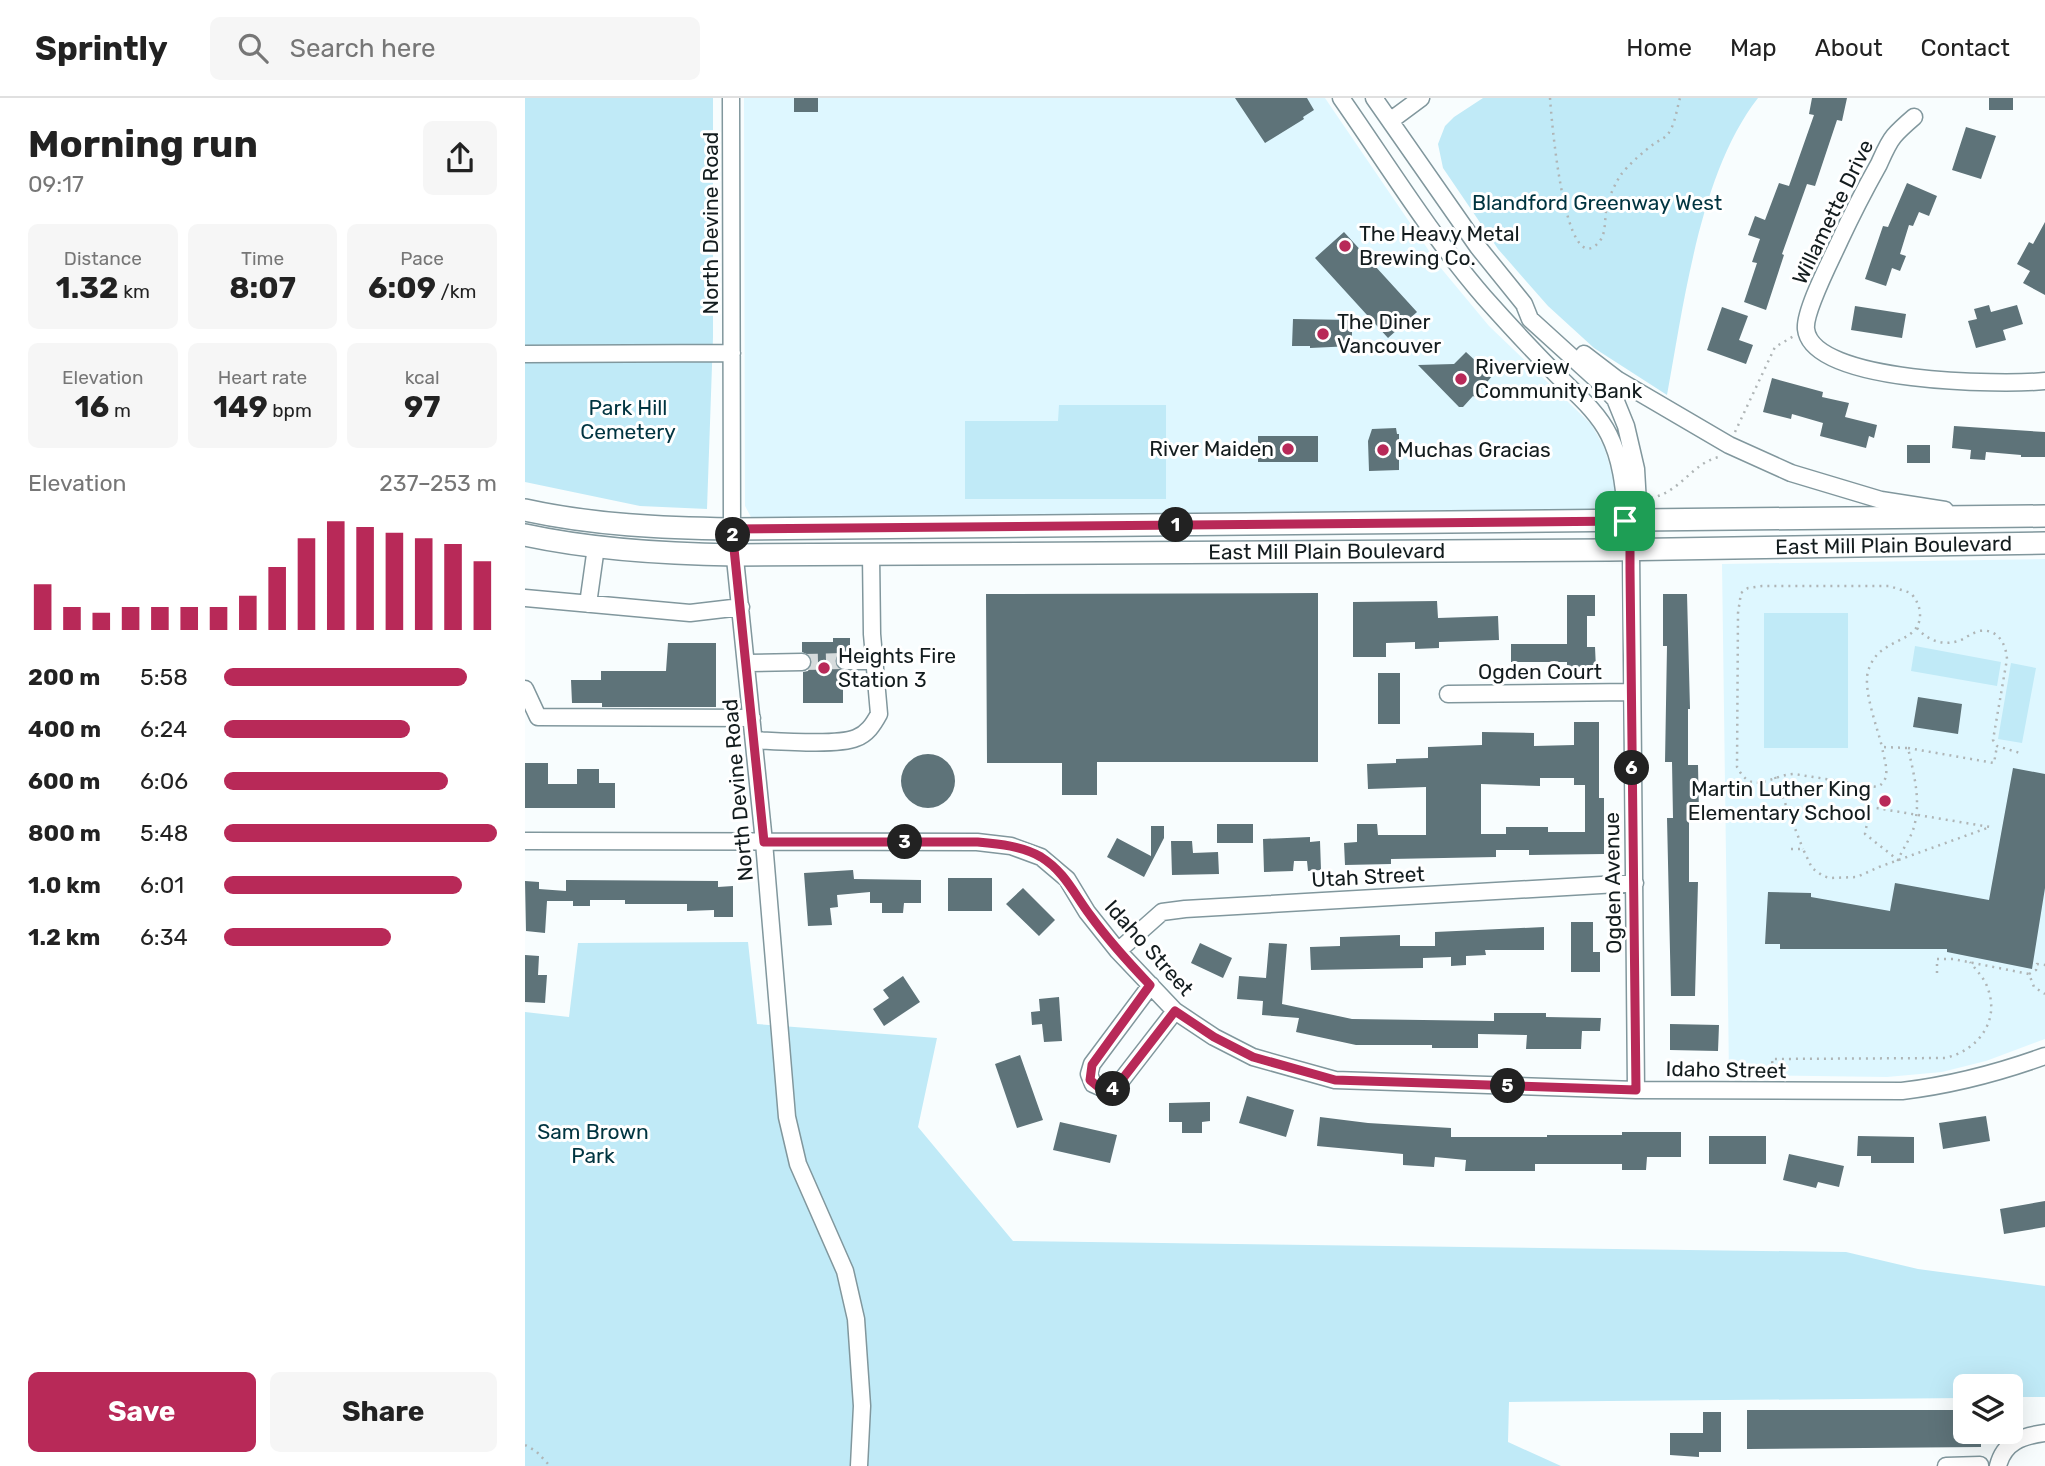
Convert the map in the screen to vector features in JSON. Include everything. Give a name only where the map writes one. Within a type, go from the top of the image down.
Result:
[{"type":"main road","name":"East Mill Plain Boulevard","points":[[525,510],[650,526],[732,529],[2045,516]]},
{"type":"main road","points":[[1082,552],[1113,540],[1209,537],[1214,524]]},
{"type":"main road","points":[[901,554],[929,542],[1039,540],[1048,537],[1053,526]]},
{"type":"main road","name":"East Mill Plain Boulevard","points":[[525,535],[596,547],[667,554],[735,555],[1630,550],[2045,543]]},
{"type":"street","name":"North Devine Road","points":[[731,98],[732,529],[764,842],[787,1117],[798,1164],[845,1270],[856,1318],[862,1406],[859,1466]]},
{"type":"street","points":[[1341,98],[1483,296],[1602,422],[1622,471],[1632,521]]},
{"type":"street","points":[[1374,98],[1478,247],[1524,304],[1530,319],[1615,399],[1630,440],[1636,477],[1632,521]]},
{"type":"street","points":[[1390,121],[1421,98]]},
{"type":"street","name":"Willamette Drive","points":[[1914,117],[1893,137],[1853,212],[1814,297],[1806,329],[1814,347],[1836,360],[1885,374],[1928,380],[1994,383],[2045,381]]},
{"type":"street","points":[[1524,304],[1538,312],[1610,374],[1729,445],[1791,473],[1881,500],[1989,517]]},
{"type":"street","points":[[525,354],[732,353]]},
{"type":"street","name":"Ogden Avenue","points":[[1632,521],[1630,550],[1636,1090]]},
{"type":"street","points":[[588,604],[596,547]]},
{"type":"street","points":[[754,740],[844,741],[866,733],[879,714],[872,634],[871,554]]},
{"type":"street","points":[[525,598],[690,613],[741,607]]},
{"type":"street","points":[[845,661],[875,661]]},
{"type":"street","points":[[747,663],[803,662]]},
{"type":"street","points":[[525,689],[538,717],[752,718]]},
{"type":"street","name":"Ogden Court","points":[[1448,694],[1631,692]]},
{"type":"street","name":"Idaho Street","points":[[525,841],[977,842],[1011,846],[1041,857],[1067,879],[1087,912],[1118,951],[1175,1011],[1214,1037],[1253,1057],[1335,1080],[1636,1090],[1902,1091],[1944,1086],[1997,1073],[2045,1056]]},
{"type":"street","name":"Utah Street","points":[[1118,951],[1162,912],[1635,883]]},
{"type":"street","points":[[1150,985],[1092,1065],[1089,1074],[1093,1084],[1107,1090],[1117,1086],[1175,1011]]},
{"type":"street","points":[[1998,1466],[2000,1456],[2018,1438],[2045,1433]]},
{"type":"street","points":[[1946,1466],[1980,1465]]},
{"type":"path","points":[[1550,98],[1565,211],[1577,241],[1584,247],[1591,248],[1603,237],[1607,205],[1620,176],[1655,143],[1668,135],[1680,98]]},
{"type":"path","points":[[1762,586],[1889,586],[1911,593],[1916,600],[1920,618],[1917,628],[1884,649],[1872,661],[1869,669],[1868,690],[1882,747],[1886,779],[1883,785],[1877,787],[1794,774],[1757,784],[1749,782],[1737,767],[1738,613],[1741,593],[1748,588],[1762,586]]},
{"type":"path","points":[[1917,628],[1938,642],[1953,643],[1981,631],[1994,634],[2004,643],[2007,659],[1993,740],[1997,746],[2020,752]]},
{"type":"path","points":[[1882,747],[1908,748],[1994,763],[1997,746]]},
{"type":"path","points":[[1898,860],[1909,841],[1917,815],[1918,801],[1908,748]]},
{"type":"path","points":[[1775,777],[1812,868],[1830,878],[1857,877],[1990,827],[1870,807],[1865,834],[1898,860]]},
{"type":"path","points":[[1791,849],[1803,849]]},
{"type":"path","points":[[1937,973],[1937,959],[1970,962],[2029,974],[2036,970],[2038,964],[2045,965]]},
{"type":"path","points":[[1754,1071],[1773,1072],[1772,1059],[1945,1058],[1964,1052],[1979,1040],[1991,1012],[1985,981],[1970,962]]},
{"type":"path","points":[[2029,974],[2034,987],[2045,994]]},
{"type":"path","points":[[525,1445],[536,1451],[550,1466]]},
{"type":"shaded area","points":[[744,98],[1325,98],[1440,267],[1489,326],[1591,424],[1604,447],[1612,473],[1615,505],[1607,512],[751,517],[745,506]]},
{"type":"shaded area","name":"Martin Luther King Elementary School","points":[[2045,559],[2045,1039],[1986,1061],[1942,1072],[1887,1077],[1729,1075],[1722,564]]},
{"type":"green space","name":"Park Hill Cemetery","points":[[525,98],[713,98],[713,337],[707,509],[640,506],[525,482]]},
{"type":"green space","name":"Blandford Greenway West","points":[[1483,98],[1758,98],[1738,128],[1708,200],[1688,280],[1667,395],[1594,348],[1548,306],[1498,249],[1443,168],[1438,144],[1445,126]]},
{"type":"green space","points":[[1059,405],[1166,405],[1166,499],[965,499],[965,421],[1058,421]]},
{"type":"green space","points":[[1764,613],[1848,613],[1848,748],[1764,748]]},
{"type":"green space","points":[[1915,646],[2001,662],[1997,686],[1911,671]]},
{"type":"green space","points":[[2011,663],[2036,668],[2022,743],[1998,739]]},
{"type":"green space","name":"Sam Brown Park","points":[[748,942],[757,1024],[937,1038],[918,1127],[1013,1241],[1846,1252],[1918,1269],[2045,1286],[2045,1397],[2023,1397],[2023,1374],[1953,1374],[1953,1398],[1509,1402],[1508,1442],[1561,1466],[525,1466],[525,1012],[569,1017],[578,943]]},
{"type":"building","points":[[794,98],[818,98],[818,112],[794,112]]},
{"type":"building","points":[[1235,98],[1307,98],[1314,110],[1265,143]]},
{"type":"building","points":[[1812,98],[1847,98],[1842,121],[1837,120],[1815,186],[1807,184],[1782,254],[1784,255],[1766,310],[1744,302],[1757,263],[1752,262],[1760,239],[1748,235],[1755,216],[1765,220],[1779,183],[1789,186],[1814,115],[1809,114]]},
{"type":"building","points":[[1989,98],[2013,98],[2013,110],[1989,110]]},
{"type":"building","points":[[1966,127],[1996,136],[1981,179],[1952,170]]},
{"type":"building","points":[[1907,183],[1937,196],[1929,216],[1919,212],[1913,226],[1909,225],[1900,254],[1906,256],[1900,271],[1892,268],[1886,286],[1865,279],[1883,226],[1888,227]]},
{"type":"building","points":[[2045,222],[2045,295],[2023,283],[2030,271],[2017,264],[2029,242],[2033,244]]},
{"type":"building","points":[[1344,232],[1417,312],[1388,338],[1315,258]]},
{"type":"building","points":[[1989,305],[1991,312],[2017,305],[2023,324],[2003,330],[2006,340],[1976,348],[1968,321],[1977,319],[1974,309]]},
{"type":"building","points":[[1855,306],[1906,314],[1902,338],[1851,330]]},
{"type":"building","points":[[1722,307],[1748,316],[1739,340],[1753,345],[1746,364],[1707,350]]},
{"type":"building","points":[[1293,319],[1352,320],[1352,346],[1292,346]]},
{"type":"building","name":"Riverview Community Bank","points":[[1466,352],[1492,376],[1475,397],[1463,407],[1459,407],[1418,365],[1454,364]]},
{"type":"building","points":[[1772,378],[1823,392],[1822,397],[1849,403],[1845,417],[1877,425],[1874,438],[1869,436],[1866,448],[1820,436],[1823,423],[1792,414],[1791,419],[1763,412]]},
{"type":"building","points":[[1954,426],[2045,432],[2045,457],[1986,452],[1985,460],[1970,459],[1971,450],[1952,448]]},
{"type":"building","name":"Muchas Gracias","points":[[1396,428],[1399,434],[1399,470],[1369,471],[1368,441],[1372,429]]},
{"type":"building","name":"River Maiden","points":[[1258,436],[1318,436],[1318,462],[1258,462]]},
{"type":"building","points":[[1907,445],[1930,445],[1930,463],[1907,463]]},
{"type":"building","points":[[1318,593],[1318,762],[1097,762],[1097,795],[1062,795],[1062,763],[987,763],[986,594]]},
{"type":"building","points":[[1663,594],[1687,594],[1690,709],[1688,765],[1698,765],[1699,814],[1689,814],[1689,882],[1698,882],[1695,996],[1671,996],[1667,818],[1673,818],[1672,762],[1665,762],[1667,646],[1663,646]]},
{"type":"building","points":[[1567,595],[1595,595],[1595,616],[1587,616],[1587,647],[1595,647],[1596,669],[1567,669],[1567,662],[1511,662],[1511,644],[1567,644]]},
{"type":"building","points":[[1437,601],[1438,618],[1498,616],[1499,640],[1439,642],[1439,648],[1415,649],[1415,642],[1386,643],[1386,657],[1353,657],[1353,602]]},
{"type":"building","name":"Heights Fire Station 3","points":[[833,638],[850,638],[850,650],[839,652],[835,660],[836,667],[846,671],[846,674],[843,674],[843,703],[803,703],[803,672],[808,671],[812,662],[811,656],[802,652],[802,642],[833,642]]},
{"type":"building","points":[[668,643],[716,643],[716,707],[602,707],[602,703],[572,703],[571,680],[601,680],[601,671],[666,671]]},
{"type":"building","points":[[1378,673],[1400,673],[1400,724],[1378,724]]},
{"type":"building","points":[[1918,697],[1962,704],[1958,734],[1913,727]]},
{"type":"building","points":[[1574,722],[1599,722],[1599,798],[1604,798],[1604,854],[1529,855],[1529,850],[1496,850],[1496,857],[1391,859],[1391,864],[1345,865],[1344,843],[1357,842],[1357,824],[1377,824],[1378,835],[1426,835],[1426,787],[1368,789],[1367,764],[1396,763],[1396,759],[1428,758],[1428,747],[1482,745],[1482,732],[1534,733],[1534,746],[1574,745]],"holes":[[[1540,778],[1574,778],[1574,785],[1585,785],[1585,832],[1548,832],[1548,827],[1506,827],[1506,834],[1481,834],[1481,784],[1540,786]]]},
{"type":"building","points":[[928,754],[947,762],[955,781],[947,800],[928,808],[909,800],[901,781],[909,762]]},
{"type":"building","points":[[525,763],[548,763],[548,784],[577,784],[577,769],[599,769],[599,783],[615,783],[615,808],[525,808]]},
{"type":"building","points":[[2013,768],[2045,774],[2045,888],[2032,969],[1947,952],[1947,949],[1780,949],[1780,944],[1765,944],[1768,892],[1811,893],[1811,897],[1890,911],[1895,883],[1989,900]]},
{"type":"building","points":[[1217,824],[1253,824],[1253,843],[1217,843]]},
{"type":"building","points":[[1151,826],[1164,826],[1164,838],[1144,877],[1107,857],[1117,838],[1151,856]]},
{"type":"building","points":[[1310,837],[1310,842],[1320,841],[1321,870],[1308,871],[1307,861],[1294,861],[1293,871],[1264,872],[1263,839]]},
{"type":"building","points":[[1171,841],[1192,841],[1193,853],[1218,852],[1219,874],[1172,875]]},
{"type":"building","points":[[853,870],[854,879],[921,880],[921,903],[904,903],[903,913],[882,913],[882,903],[870,903],[870,892],[837,895],[838,907],[830,908],[832,925],[808,926],[804,873]]},
{"type":"building","points":[[948,878],[992,878],[992,911],[948,911]]},
{"type":"building","points":[[566,880],[718,881],[718,887],[733,886],[733,917],[714,917],[714,910],[687,911],[687,904],[625,904],[625,900],[590,900],[590,906],[573,906],[573,901],[547,901],[545,933],[526,931],[525,881],[539,882],[539,889],[566,891]]},
{"type":"building","points":[[1023,888],[1055,920],[1039,936],[1006,904]]},
{"type":"building","points":[[1571,922],[1593,922],[1593,952],[1600,952],[1600,972],[1571,972]]},
{"type":"building","points":[[1544,927],[1544,950],[1485,950],[1486,955],[1466,956],[1466,965],[1451,966],[1451,957],[1423,958],[1423,968],[1311,970],[1310,947],[1340,946],[1340,937],[1400,935],[1400,946],[1435,946],[1435,932]]},
{"type":"building","points":[[1200,943],[1232,958],[1223,978],[1191,963]]},
{"type":"building","points":[[1269,943],[1287,944],[1282,1004],[1352,1019],[1494,1021],[1494,1013],[1546,1013],[1546,1017],[1601,1018],[1600,1031],[1582,1031],[1581,1049],[1526,1049],[1527,1035],[1478,1034],[1478,1048],[1432,1048],[1432,1045],[1356,1045],[1296,1032],[1299,1018],[1262,1015],[1263,1001],[1237,999],[1239,976],[1266,978]]},
{"type":"building","points":[[525,955],[539,956],[538,975],[547,975],[545,1003],[525,1002]]},
{"type":"building","points":[[903,976],[920,1002],[884,1026],[873,1009],[889,998],[883,990]]},
{"type":"building","points":[[1059,997],[1062,1041],[1044,1042],[1042,1024],[1032,1025],[1031,1012],[1040,1011],[1039,999]]},
{"type":"building","points":[[1670,1024],[1719,1025],[1718,1051],[1670,1050]]},
{"type":"building","points":[[1020,1055],[1043,1120],[1017,1128],[995,1064]]},
{"type":"building","points":[[1247,1096],[1294,1110],[1286,1137],[1239,1123]]},
{"type":"building","points":[[1210,1102],[1210,1121],[1202,1122],[1202,1133],[1182,1133],[1182,1122],[1169,1122],[1169,1103]]},
{"type":"building","points":[[1986,1116],[1990,1141],[1943,1149],[1939,1123]]},
{"type":"building","points":[[1320,1117],[1451,1128],[1451,1137],[1681,1132],[1681,1157],[1647,1157],[1646,1170],[1622,1170],[1622,1164],[1535,1164],[1535,1171],[1465,1171],[1466,1160],[1435,1157],[1434,1167],[1403,1165],[1403,1154],[1317,1146]]},
{"type":"building","points":[[1060,1122],[1117,1135],[1110,1163],[1053,1150]]},
{"type":"building","points":[[1709,1136],[1766,1136],[1766,1164],[1709,1164]]},
{"type":"building","points":[[1858,1136],[1914,1137],[1914,1163],[1871,1163],[1871,1156],[1857,1156]]},
{"type":"building","points":[[1789,1154],[1844,1166],[1839,1187],[1818,1182],[1816,1188],[1783,1180]]},
{"type":"building","points":[[2045,1201],[2045,1227],[2004,1234],[2000,1209]]},
{"type":"building","points":[[1747,1410],[1953,1410],[1953,1444],[1981,1444],[1981,1447],[1747,1449]]},
{"type":"building","points":[[1703,1412],[1721,1412],[1721,1452],[1699,1452],[1699,1457],[1670,1455],[1670,1433],[1703,1433]]},
{"type":"tunnel","points":[[802,662],[845,661]]},
{"type":"place","name":"The Heavy Metal Brewing Co.","points":[[1345,246]]},
{"type":"place","name":"The Diner Vancouver","points":[[1323,334]]},
{"type":"place","name":"Riverview Community Bank","points":[[1461,379]]},
{"type":"place","name":"River Maiden","points":[[1288,449]]},
{"type":"place","name":"Muchas Gracias","points":[[1383,450]]},
{"type":"place","name":"Heights Fire Station 3","points":[[824,668]]},
{"type":"place","name":"Martin Luther King Elementary School","points":[[1885,801]]},
{"type":"route","points":[[1625,521],[1639,521],[1630,550],[1636,1090],[1335,1080],[1253,1057],[1214,1037],[1175,1011],[1117,1086],[1102,1090],[1090,1080],[1090,1069],[1150,985],[1087,912],[1067,879],[1041,857],[1011,846],[977,842],[764,842],[732,529],[1625,521]]}]
